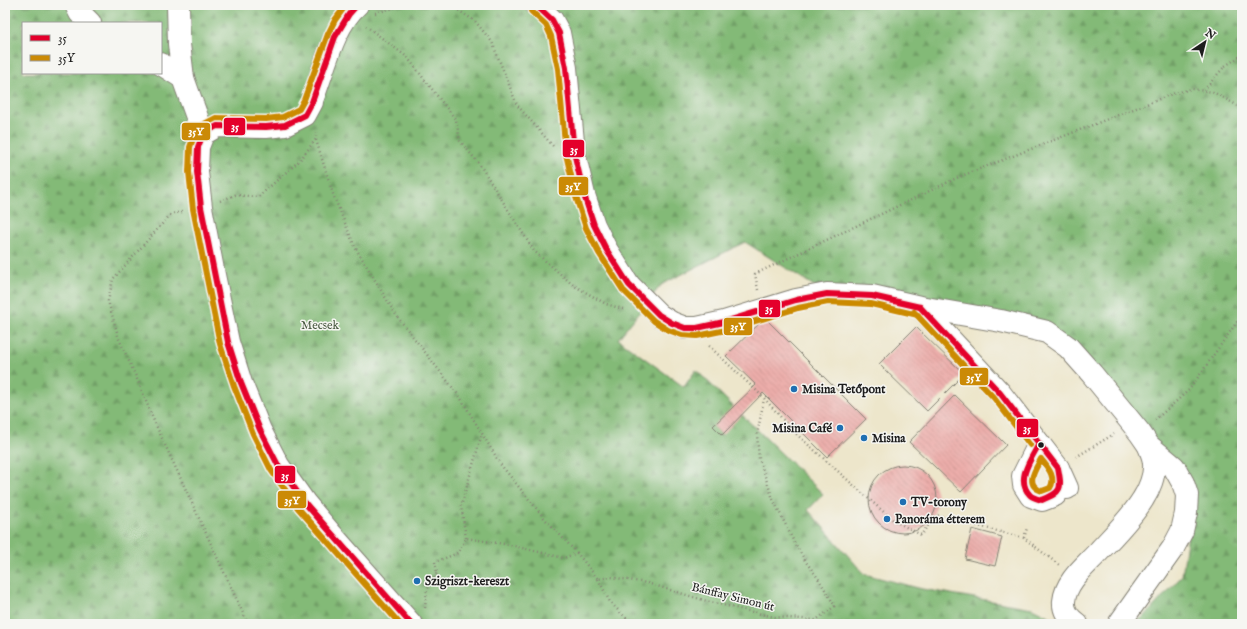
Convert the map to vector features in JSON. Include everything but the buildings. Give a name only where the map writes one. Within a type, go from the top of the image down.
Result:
[{"type":"street","points":[[76,5],[80,13],[89,22]]},
{"type":"street","points":[[178,5],[182,78],[203,134]]},
{"type":"street","points":[[536,5],[552,20],[560,33],[566,68],[574,152],[584,195],[594,226],[606,249],[629,285],[659,315],[684,328],[697,328],[724,322],[796,300],[827,294],[872,296],[920,307],[1001,320],[1047,332],[1068,347],[1092,374],[1145,440],[1174,467],[1187,494],[1186,514],[1182,530],[1172,548],[1119,624]]},
{"type":"street","points":[[365,14],[348,12],[337,33],[312,102],[305,115],[285,125],[266,127],[217,126],[203,134],[198,147],[197,172],[214,275],[228,342],[238,376],[260,430],[278,465],[305,503],[418,617]]},
{"type":"street","points":[[162,65],[182,78]]},
{"type":"street","points":[[920,307],[1000,393],[1058,468],[1067,488]]},
{"type":"street","points":[[1077,624],[1070,619],[1065,611],[1064,603],[1066,591],[1075,577],[1128,519],[1144,498],[1151,481],[1154,464],[1145,440]]},
{"type":"street","points":[[1039,444],[1022,476],[1024,485],[1031,496],[1042,500],[1055,495],[1059,490],[1061,482],[1058,468]]},
{"type":"path","points":[[365,14],[405,5]]},
{"type":"path","points":[[444,5],[450,5],[475,21],[492,42],[517,105],[552,146],[574,152]]},
{"type":"path","points":[[365,14],[407,57],[456,120],[460,141],[480,165],[534,251],[573,285],[606,304],[628,311]]},
{"type":"path","points":[[1204,91],[1225,66],[1242,55]]},
{"type":"path","points":[[762,310],[755,274],[959,177],[1172,94],[1191,89],[1213,92],[1242,108]]},
{"type":"path","points":[[316,139],[334,197],[355,247],[396,315],[460,397],[501,465],[598,579],[610,602],[632,624]]},
{"type":"path","points":[[1058,468],[1120,430],[1145,440],[1189,390],[1239,319],[1242,320]]},
{"type":"path","points":[[684,328],[709,345],[764,398],[793,431],[893,520],[921,535],[936,515],[1024,538],[1075,577]]},
{"type":"path","name":"Bánffay Simon út","points":[[598,579],[611,577],[647,583],[710,602],[774,617],[816,620],[835,606],[793,540],[773,499],[759,459],[757,435],[764,398]]},
{"type":"path","points":[[418,617],[427,590],[437,573],[435,562],[458,553],[466,538],[460,506],[482,434]]},
{"type":"path","points":[[1024,538],[1027,528]]},
{"type":"path","points":[[466,538],[516,546],[564,558],[577,553]]},
{"type":"green space","name":"Mecsek","points":[[5,5],[1242,5],[1242,624],[1131,624],[1144,617],[1182,576],[1193,500],[1047,332],[827,294],[745,242],[661,285],[618,339],[684,387],[696,370],[823,494],[808,510],[864,574],[922,589],[1032,608],[1065,624],[5,624]]},
{"type":"transit line","name":"35Y","points":[[346,5],[335,20],[328,34],[304,100],[299,109],[283,117],[266,119],[216,118],[197,128],[190,147],[189,172],[193,209],[220,344],[234,386],[253,434],[271,470],[298,508],[400,624]]},
{"type":"transit line","name":"35","points":[[357,5],[349,14],[335,37],[312,102],[305,115],[285,125],[266,127],[217,126],[203,134],[198,147],[197,172],[201,207],[228,342],[241,383],[260,430],[278,465],[305,503],[411,624]]},
{"type":"transit line","name":"35","points":[[536,5],[552,20],[559,33],[566,68],[574,152],[584,195],[594,225],[606,249],[629,285],[659,315],[672,323],[685,328],[697,328],[724,322],[796,300],[827,294],[872,296],[920,307]]},
{"type":"transit line","name":"35Y","points":[[531,11],[546,25],[551,36],[558,69],[566,154],[576,197],[586,228],[599,253],[623,290],[654,321],[668,330],[682,335],[697,336],[726,330],[798,308],[828,302],[871,304],[918,315]]},
{"type":"transit line","name":"35","points":[[920,307],[1000,393],[1058,468],[1060,481],[1059,489],[1054,495],[1042,500],[1034,498],[1030,495],[1024,483],[1026,470],[1039,444]]},
{"type":"transit line","name":"35Y","points":[[914,312],[994,398],[1030,445]]},
{"type":"transit line","name":"35Y","points":[[1041,459],[1052,476],[1052,484],[1050,488],[1042,491],[1033,485],[1032,481],[1034,472],[1041,459]]},
{"type":"place","name":"Misina Tetőpont","points":[[794,389]]},
{"type":"place","name":"Misina Café","points":[[840,428]]},
{"type":"place","name":"Misina","points":[[864,438]]},
{"type":"place","name":"TV-torony","points":[[903,502]]},
{"type":"place","name":"Panoráma étterem","points":[[887,519]]},
{"type":"place","name":"Szigriszt-kereszt","points":[[417,581]]}]
